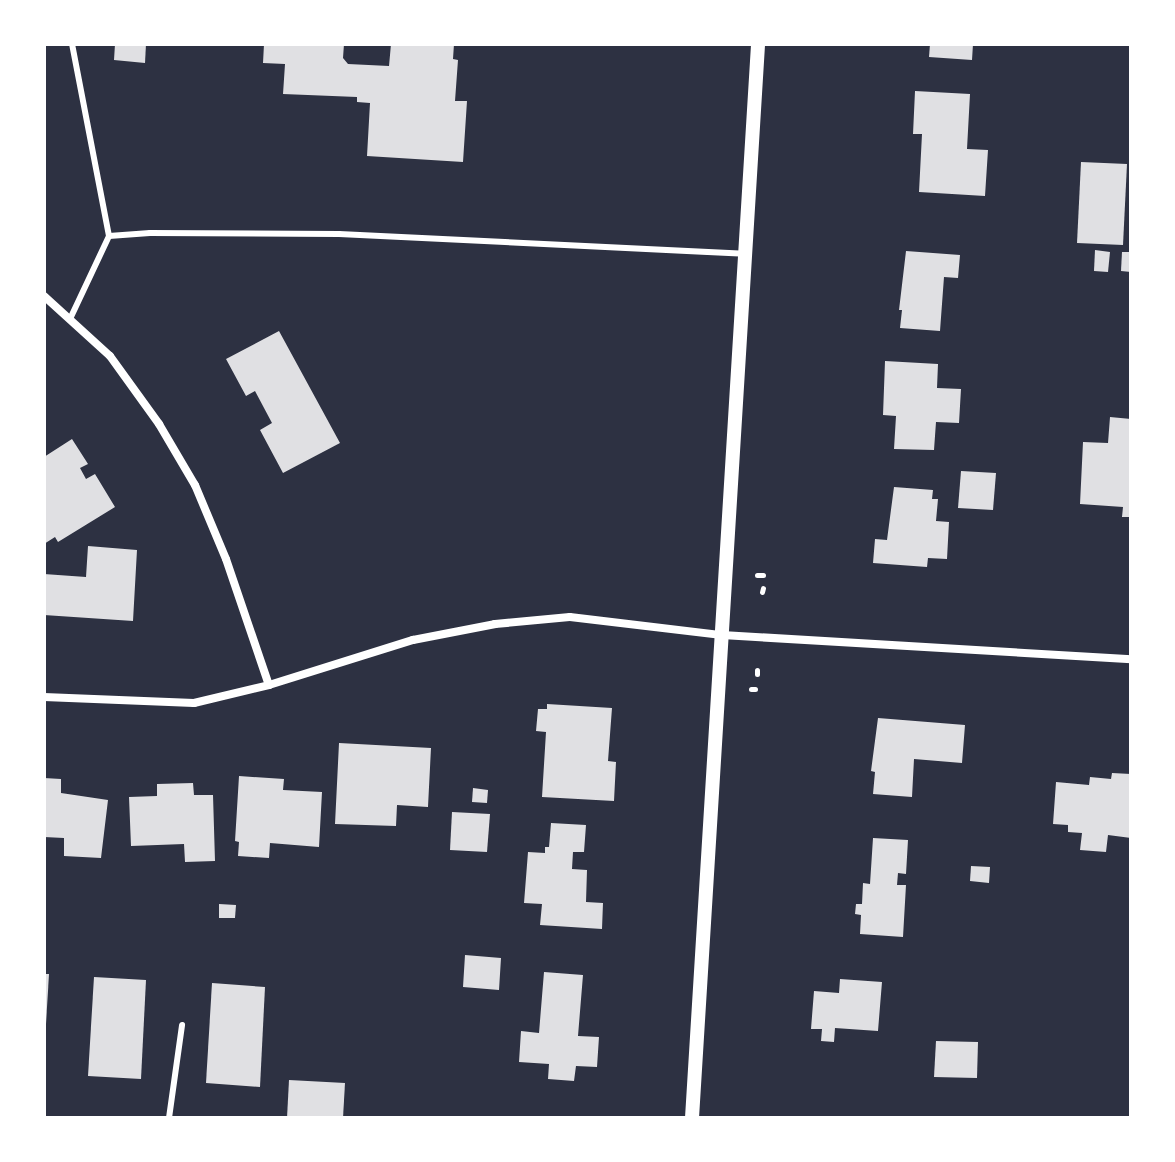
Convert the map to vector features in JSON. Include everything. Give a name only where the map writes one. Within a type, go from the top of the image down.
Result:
[{"type":"street","points":[[692,1118],[758,44]]},
{"type":"street","points":[[44,296],[110,356],[159,424],[195,485],[226,559],[269,685]]},
{"type":"street","points":[[44,697],[194,703],[269,685],[413,640],[495,624],[570,617],[722,635],[1131,659]]},
{"type":"lane","points":[[70,319],[109,236],[72,44]]},
{"type":"lane","points":[[109,236],[150,233],[339,234],[747,254]]},
{"type":"lane","points":[[169,1118],[182,1025]]},
{"type":"building","points":[[115,44],[146,44],[145,63],[114,60]]},
{"type":"building","points":[[264,44],[344,44],[343,58],[348,64],[389,66],[391,44],[454,44],[453,59],[458,60],[455,101],[467,101],[463,162],[367,156],[370,103],[357,102],[357,97],[283,94],[285,64],[263,63]]},
{"type":"building","points":[[930,44],[973,44],[972,60],[929,57]]},
{"type":"building","points":[[915,91],[970,94],[967,149],[988,150],[985,196],[919,192],[922,134],[913,134]]},
{"type":"building","points":[[1081,162],[1127,164],[1123,245],[1077,243]]},
{"type":"building","points":[[1095,250],[1110,252],[1108,272],[1094,271]]},
{"type":"building","points":[[906,251],[960,255],[958,278],[944,277],[940,331],[900,328]]},
{"type":"building","points":[[1122,252],[1131,252],[1131,272],[1121,271]]},
{"type":"building","points":[[279,331],[340,443],[283,473],[260,430],[272,423],[255,391],[246,396],[226,359]]},
{"type":"building","points":[[885,361],[938,364],[937,388],[961,389],[959,423],[936,422],[934,450],[894,449],[896,416],[883,415]]},
{"type":"building","points":[[1110,417],[1131,419],[1131,517],[1122,517],[1123,507],[1080,504],[1083,442],[1108,443]]},
{"type":"building","points":[[72,439],[88,464],[80,468],[86,479],[95,474],[115,507],[58,542],[55,537],[44,544],[44,457]]},
{"type":"building","points":[[961,471],[996,473],[993,510],[958,508]]},
{"type":"building","points":[[894,487],[933,490],[932,499],[938,499],[936,521],[949,522],[947,559],[928,558],[927,567],[873,563],[875,539],[887,540]]},
{"type":"building","points":[[88,546],[137,550],[133,621],[44,615],[44,574],[86,577]]},
{"type":"building","points":[[547,704],[612,708],[608,761],[616,762],[614,801],[542,797],[546,732],[536,731],[538,709],[547,709]]},
{"type":"building","points":[[878,718],[965,725],[962,763],[914,759],[912,797],[873,794],[875,772],[871,771]]},
{"type":"building","points":[[339,743],[431,748],[428,807],[397,805],[396,826],[335,824]]},
{"type":"building","points":[[1112,773],[1131,774],[1131,838],[1108,835],[1106,852],[1080,850],[1082,833],[1068,832],[1068,825],[1053,824],[1056,782],[1089,785],[1090,777],[1111,779]]},
{"type":"building","points":[[239,776],[284,779],[283,790],[322,792],[319,847],[270,843],[269,858],[238,856],[239,842],[235,841]]},
{"type":"building","points":[[44,778],[61,779],[61,793],[108,800],[101,858],[64,856],[64,838],[44,837]]},
{"type":"building","points":[[193,783],[194,795],[213,795],[215,861],[185,862],[184,844],[131,846],[129,797],[157,796],[157,784]]},
{"type":"building","points":[[473,788],[488,790],[487,803],[472,802]]},
{"type":"building","points":[[452,812],[490,814],[487,852],[450,850]]},
{"type":"building","points":[[551,823],[586,825],[584,852],[573,852],[572,869],[587,870],[586,902],[603,903],[602,929],[540,925],[542,904],[524,903],[528,852],[545,853],[545,847],[549,847]]},
{"type":"building","points":[[873,838],[908,840],[906,874],[898,873],[897,885],[906,885],[903,937],[860,934],[861,915],[855,914],[856,904],[862,904],[863,883],[870,884]]},
{"type":"building","points":[[971,866],[990,867],[989,883],[970,881]]},
{"type":"building","points":[[219,904],[236,905],[235,918],[219,918]]},
{"type":"building","points":[[465,955],[501,958],[499,990],[463,987]]},
{"type":"building","points":[[544,972],[583,975],[578,1036],[599,1037],[597,1067],[576,1066],[574,1081],[548,1079],[549,1064],[519,1062],[521,1031],[539,1033]]},
{"type":"building","points":[[44,974],[49,974],[46,1024],[44,1024]]},
{"type":"building","points":[[94,977],[146,980],[141,1079],[88,1076]]},
{"type":"building","points":[[840,979],[882,982],[878,1031],[835,1028],[834,1042],[821,1041],[822,1029],[811,1029],[814,991],[839,993]]},
{"type":"building","points":[[212,983],[265,987],[260,1087],[206,1083]]},
{"type":"building","points":[[936,1041],[978,1042],[977,1078],[934,1077]]},
{"type":"building","points":[[289,1080],[345,1083],[343,1118],[287,1118]]}]
